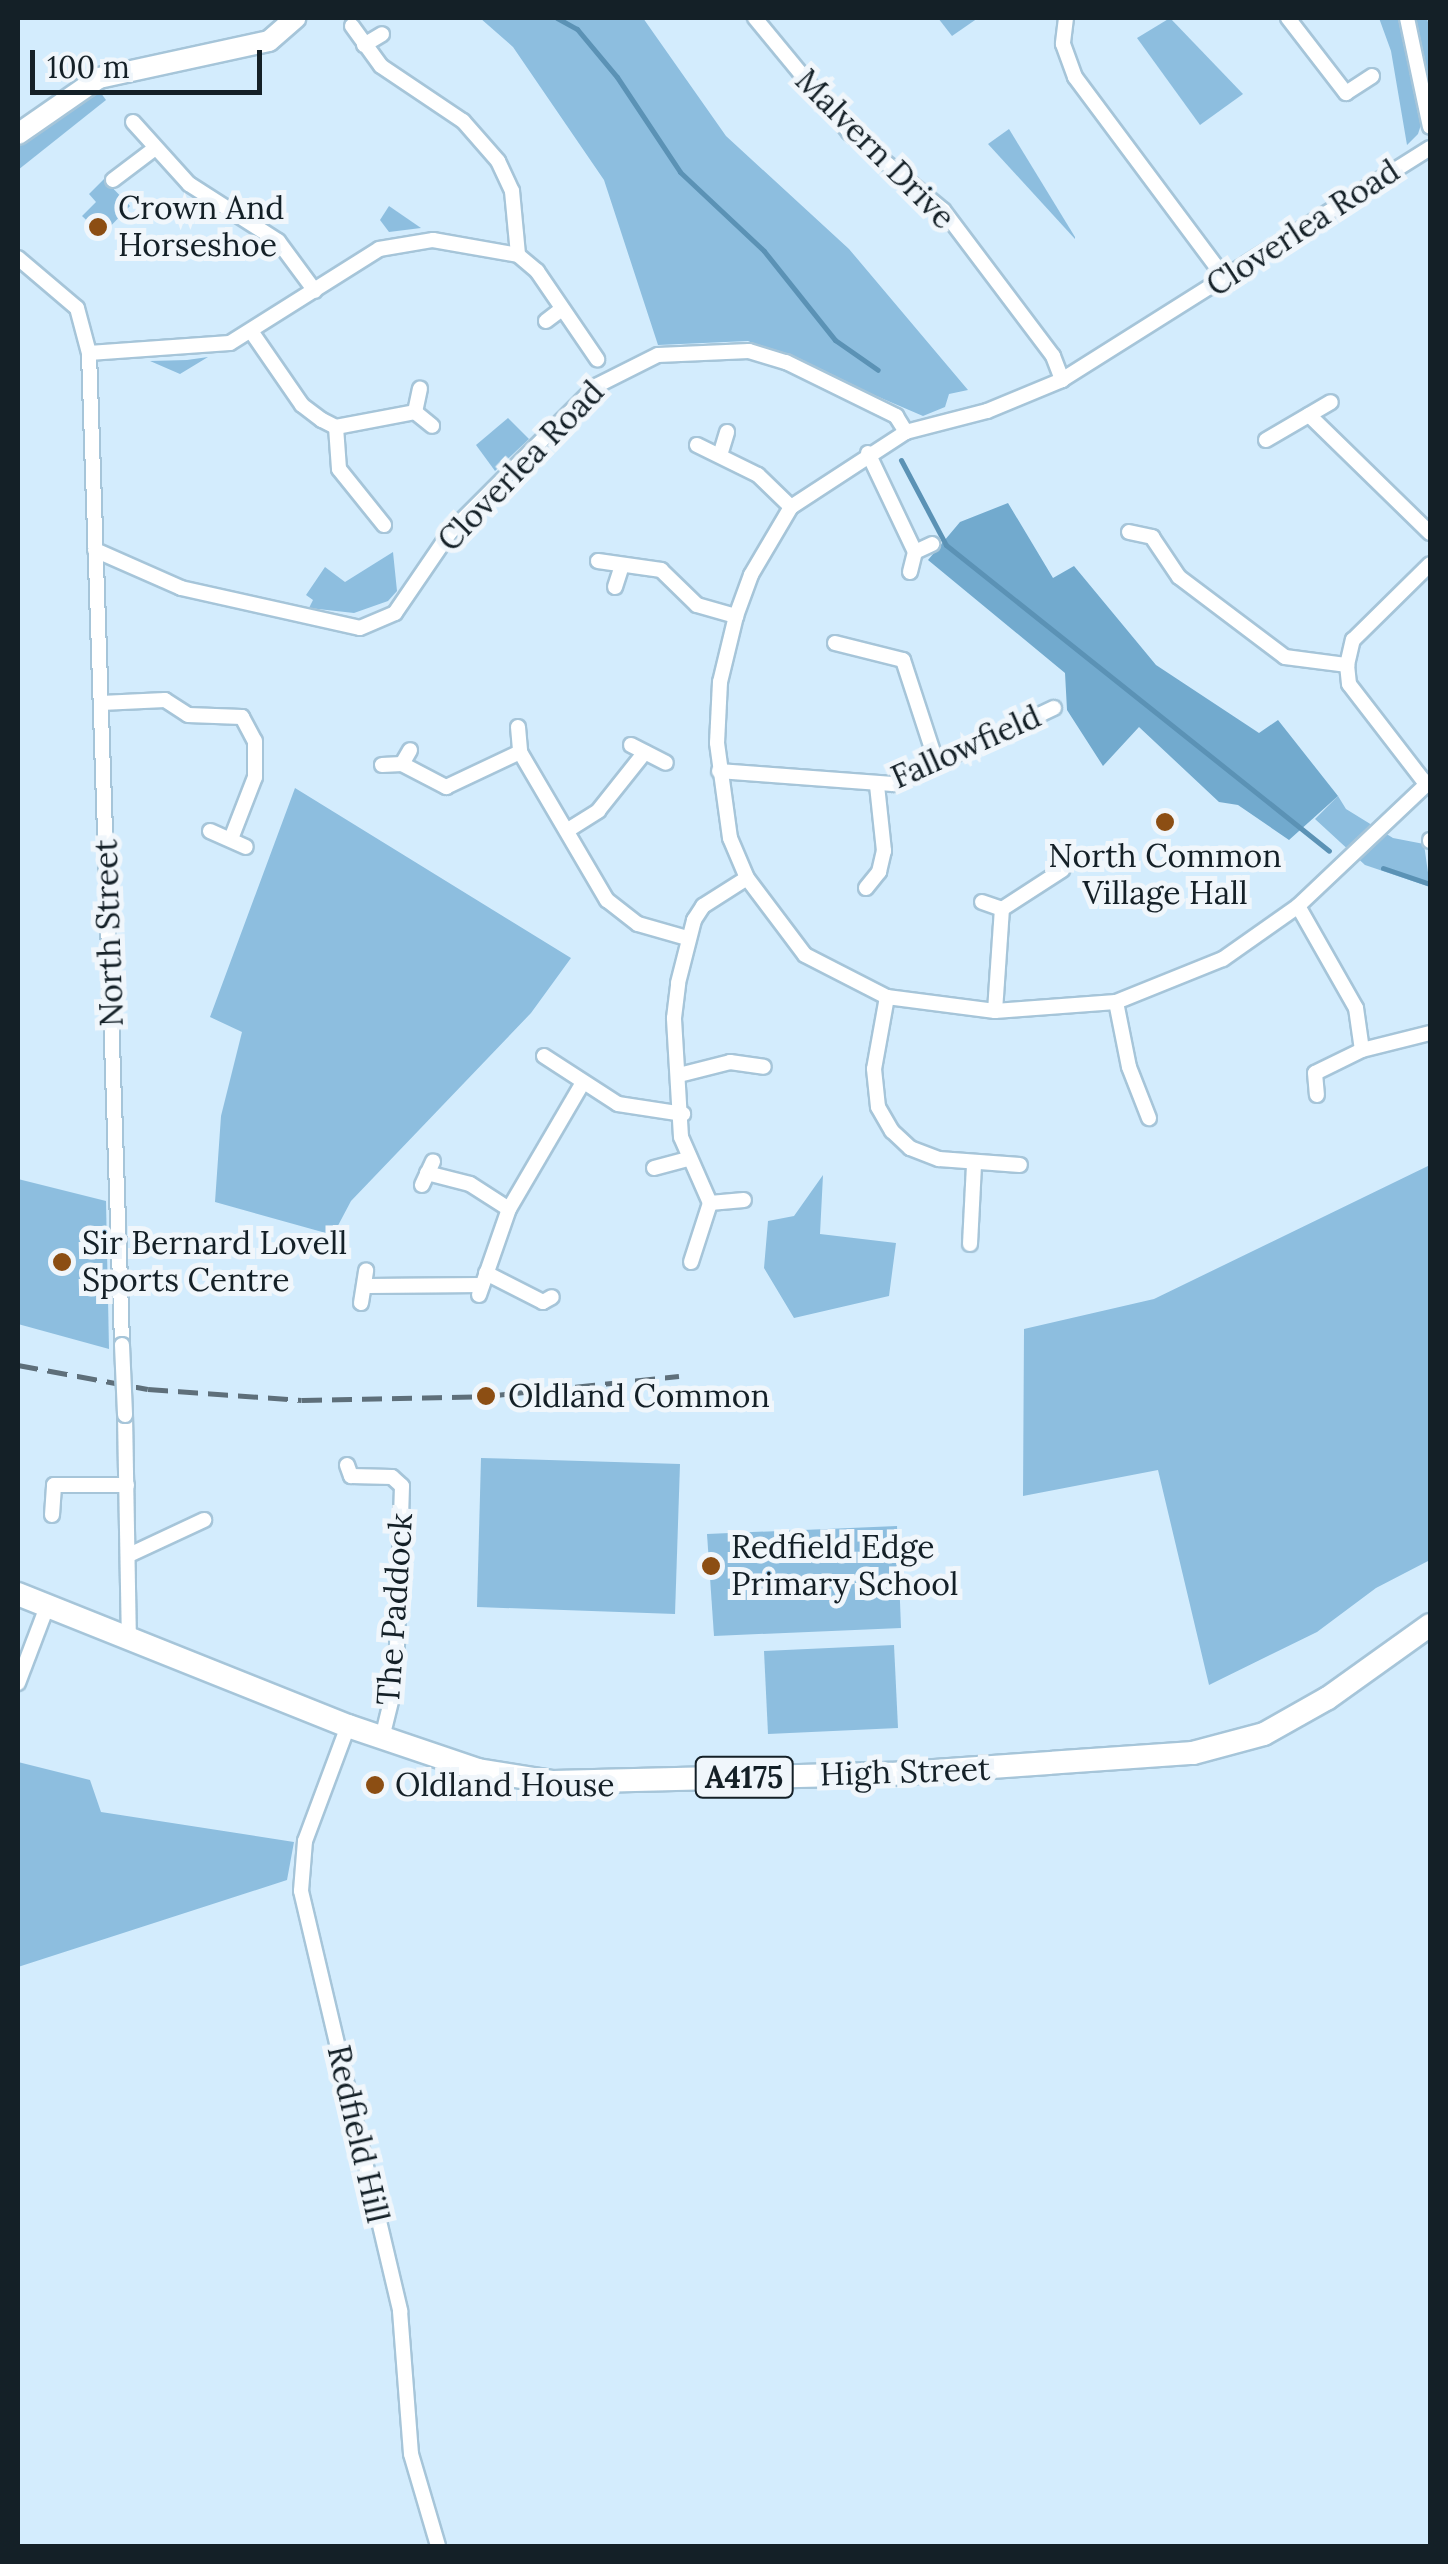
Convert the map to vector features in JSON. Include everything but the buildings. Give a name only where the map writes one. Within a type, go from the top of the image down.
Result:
[{"type":"main road","name":"High Street","points":[[18,1594],[382,1738],[478,1770],[553,1782],[910,1773],[1193,1754],[1264,1734],[1328,1698],[1430,1625]]},
{"type":"street","points":[[18,134],[99,78],[269,41],[295,18]]},
{"type":"street","name":"Malvern Drive","points":[[755,18],[848,132],[943,210],[1053,356],[1062,380]]},
{"type":"street","points":[[1066,18],[1063,44],[1075,77],[1225,278]]},
{"type":"street","points":[[1288,18],[1346,94],[1372,76]]},
{"type":"street","points":[[1407,18],[1430,127]]},
{"type":"street","points":[[352,26],[381,66],[463,121],[498,161],[512,192],[518,255],[597,359]]},
{"type":"street","points":[[364,45],[382,34]]},
{"type":"street","points":[[133,122],[154,150],[189,184],[278,242],[314,290]]},
{"type":"street","name":"Cloverlea Road","points":[[95,550],[181,588],[265,611],[360,628],[395,613],[451,530],[596,386],[658,355],[748,351],[786,362],[896,416],[906,432],[987,411],[1062,380],[1430,148]]},
{"type":"street","points":[[113,180],[154,150]]},
{"type":"street","points":[[88,353],[199,350],[253,334],[314,290],[391,244],[433,240],[518,255]]},
{"type":"street","name":"North Street","points":[[18,258],[77,308],[88,353],[125,1415],[129,1638]]},
{"type":"street","points":[[546,321],[562,309]]},
{"type":"street","points":[[253,334],[302,405],[336,427],[415,412]]},
{"type":"street","points":[[415,412],[420,389]]},
{"type":"street","points":[[1266,440],[1331,402]]},
{"type":"street","points":[[415,412],[432,426]]},
{"type":"street","points":[[1309,415],[1430,533]]},
{"type":"street","points":[[336,427],[339,469],[384,525]]},
{"type":"street","points":[[721,452],[727,432]]},
{"type":"street","points":[[906,432],[868,453],[791,508],[751,575],[720,682],[720,771],[730,838],[748,878],[805,955],[887,997],[995,1011],[1116,1002],[1224,959],[1298,906],[1428,782],[1350,684],[1347,664],[1354,640],[1430,564]]},
{"type":"street","points":[[696,445],[721,452],[758,475],[791,508]]},
{"type":"street","points":[[868,453],[915,552],[910,572]]},
{"type":"street","points":[[1129,532],[1152,536],[1179,577],[1284,657],[1347,664]]},
{"type":"street","points":[[915,552],[932,544]]},
{"type":"street","points":[[598,560],[662,570],[697,605],[736,616]]},
{"type":"street","points":[[615,587],[622,565]]},
{"type":"street","points":[[864,648],[868,631]]},
{"type":"street","points":[[835,643],[894,655],[910,670],[937,764]]},
{"type":"street","points":[[101,703],[166,700],[188,714],[242,716],[256,741],[255,777],[231,840]]},
{"type":"street","name":"Fallowfield","points":[[720,771],[877,786],[937,764],[1054,708]]},
{"type":"street","points":[[518,727],[520,752],[607,900],[638,924],[687,938]]},
{"type":"street","points":[[1014,727],[1021,743]]},
{"type":"street","points":[[568,830],[598,811],[638,749],[666,763]]},
{"type":"street","points":[[382,765],[406,757],[446,787],[520,752]]},
{"type":"street","name":"Fallowfield","points":[[866,888],[879,872],[884,850],[877,786]]},
{"type":"street","points":[[210,831],[246,847]]},
{"type":"street","points":[[995,1011],[1002,909],[1038,873],[1062,870]]},
{"type":"street","points":[[692,1262],[710,1203],[687,1159],[674,1018],[687,938],[704,906],[748,878]]},
{"type":"street","points":[[982,902],[1002,909]]},
{"type":"street","points":[[1298,906],[1356,1008],[1362,1050]]},
{"type":"street","points":[[887,997],[876,1044],[878,1107],[910,1148],[974,1166],[1020,1165]]},
{"type":"street","points":[[1116,1002],[1129,1067],[1148,1118]]},
{"type":"street","points":[[1317,1095],[1311,1069],[1362,1050],[1430,1033]]},
{"type":"street","points":[[1362,1050],[1385,1060]]},
{"type":"street","points":[[544,1056],[618,1104],[683,1114]]},
{"type":"street","points":[[679,1074],[730,1062],[764,1067]]},
{"type":"street","points":[[482,1284],[509,1209],[582,1084]]},
{"type":"street","points":[[654,1168],[687,1159]]},
{"type":"street","points":[[970,1244],[974,1166]]},
{"type":"street","points":[[428,1173],[470,1184],[509,1209]]},
{"type":"street","points":[[710,1203],[744,1200]]},
{"type":"street","points":[[362,1303],[368,1286],[366,1270]]},
{"type":"street","points":[[368,1286],[482,1284],[543,1302],[552,1297]]},
{"type":"street","name":"The Paddock","points":[[347,1465],[351,1476],[392,1477],[402,1486],[396,1681],[382,1738]]},
{"type":"street","points":[[52,1514],[54,1484],[127,1486]]},
{"type":"street","points":[[129,1555],[204,1520]]},
{"type":"street","points":[[18,1683],[48,1604]]},
{"type":"street","name":"Redfield Hill","points":[[348,1726],[305,1841],[301,1891],[400,2311],[412,2454],[438,2546]]},
{"type":"shaded area","points":[[480,18],[643,18],[726,136],[849,249],[968,390],[949,394],[945,407],[923,416],[748,341],[658,345],[604,180],[513,47]]},
{"type":"shaded area","points":[[938,18],[978,18],[952,36]]},
{"type":"shaded area","points":[[1170,18],[1243,94],[1200,125],[1137,38]]},
{"type":"shaded area","points":[[1379,18],[1427,18],[1430,31],[1430,97],[1418,134],[1407,145],[1391,51]]},
{"type":"shaded area","points":[[98,89],[106,100],[18,170],[18,147]]},
{"type":"shaded area","points":[[1009,129],[1075,237],[1075,239],[988,144]]},
{"type":"shaded area","points":[[104,179],[130,206],[102,235],[82,216],[96,202],[89,194]]},
{"type":"shaded area","points":[[389,206],[421,228],[389,232],[380,220]]},
{"type":"shaded area","points":[[208,357],[180,374],[150,361],[187,360]]},
{"type":"shaded area","points":[[508,418],[529,439],[495,471],[476,445]]},
{"type":"shaded area","points":[[1008,503],[1053,578],[1074,566],[1156,665],[1259,733],[1278,720],[1338,796],[1289,840],[1238,805],[1219,802],[1139,727],[1103,766],[1067,710],[1065,673],[928,560],[960,522]]},
{"type":"shaded area","points":[[393,552],[397,591],[388,601],[354,613],[309,608],[313,600],[306,595],[325,567],[345,582]]},
{"type":"shaded area","points":[[295,788],[571,958],[531,1013],[351,1201],[333,1235],[215,1202],[221,1116],[242,1032],[210,1017]]},
{"type":"shaded area","points":[[1338,796],[1346,809],[1393,838],[1424,844],[1430,887],[1365,865],[1315,819]]},
{"type":"shaded area","points":[[1430,1165],[1430,1560],[1376,1588],[1317,1632],[1209,1685],[1158,1470],[1023,1496],[1024,1329],[1154,1299]]},
{"type":"shaded area","points":[[823,1175],[820,1234],[896,1243],[889,1296],[794,1318],[764,1268],[768,1221],[794,1216]]},
{"type":"shaded area","name":"Sir Bernard Lovell Sports Centre","points":[[18,1179],[106,1201],[109,1349],[18,1324]]},
{"type":"shaded area","points":[[481,1458],[680,1464],[675,1614],[477,1607]]},
{"type":"shaded area","points":[[897,1526],[901,1628],[714,1636],[707,1534]]},
{"type":"shaded area","points":[[894,1645],[898,1728],[768,1734],[764,1651]]},
{"type":"shaded area","points":[[18,1762],[90,1780],[101,1812],[294,1842],[287,1880],[18,1967]]},
{"type":"waterway","points":[[557,18],[577,29],[617,77],[680,172],[764,251],[835,340],[878,370]]},
{"type":"waterway","points":[[901,460],[946,545],[1329,851]]},
{"type":"waterway","points":[[1383,868],[1430,884]]},
{"type":"railway","points":[[18,1365],[148,1389],[302,1400],[486,1396],[679,1376]]},
{"type":"place","name":"Crown And Horseshoe","points":[[98,227]]},
{"type":"place","name":"North Common Village Hall","points":[[1165,822]]},
{"type":"place","name":"Sir Bernard Lovell Sports Centre","points":[[62,1262]]},
{"type":"place","name":"Oldland Common","points":[[486,1396]]},
{"type":"place","name":"Redfield Edge Primary School","points":[[711,1566]]},
{"type":"place","name":"Oldland House","points":[[375,1785]]}]
